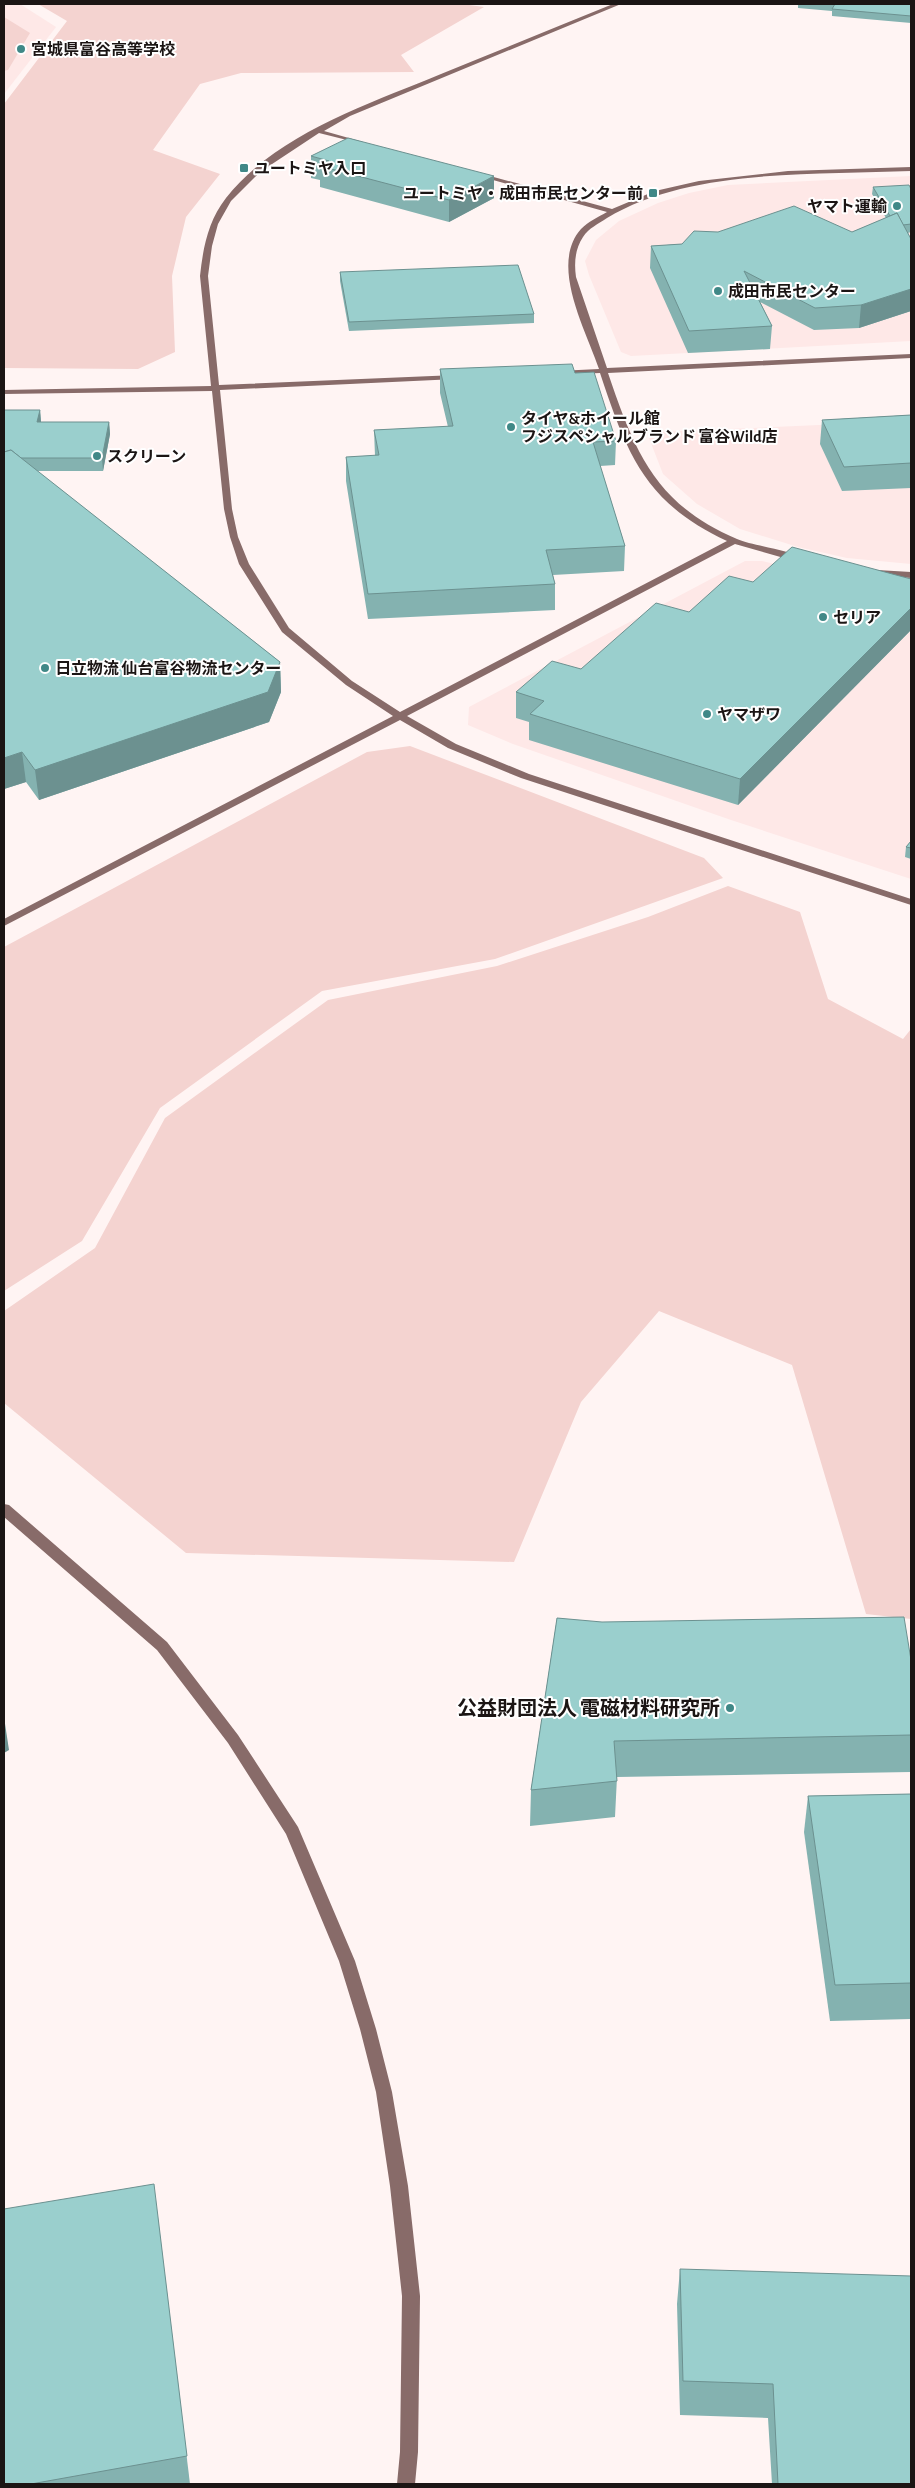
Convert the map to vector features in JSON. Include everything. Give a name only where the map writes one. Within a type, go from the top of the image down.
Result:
[{"type":"street","points":[[618,4],[348,115],[318,131],[257,171],[234,194],[218,217],[208,242],[204,276],[228,509],[234,537],[244,564],[285,630],[349,683],[398,716],[452,746],[525,776],[911,902]]},
{"type":"street","points":[[318,131],[373,146]]},
{"type":"street","points":[[809,561],[734,541],[676,505],[650,481],[633,448],[604,371],[571,267],[572,253],[577,240],[588,227],[612,211],[656,193],[718,180],[911,170]]},
{"type":"street","points":[[475,174],[612,211]]},
{"type":"street","points":[[544,374],[911,356]]},
{"type":"street","points":[[4,392],[215,388],[464,377]]},
{"type":"street","points":[[4,923],[734,541]]},
{"type":"street","points":[[870,572],[911,575]]},
{"type":"street","points":[[4,1509],[162,1646],[233,1739],[292,1831],[340,1944],[368,2029],[384,2092],[399,2186],[412,2296],[410,2452],[406,2484]]},
{"type":"shaded area","name":"宮城県富谷高等学校","points":[[4,4],[20,4],[56,27],[4,94]]},
{"type":"shaded area","points":[[38,4],[462,4],[484,7],[401,55],[414,72],[241,73],[200,84],[153,150],[220,174],[186,217],[172,276],[175,352],[138,369],[4,368],[4,104],[67,21]]},
{"type":"shaded area","points":[[4,17],[30,33],[8,70],[4,71]]},
{"type":"shaded area","points":[[911,176],[911,341],[631,356],[621,352],[585,261],[596,240],[619,221],[658,203],[689,193],[728,185]]},
{"type":"shaded area","points":[[911,421],[911,564],[847,558],[798,547],[740,529],[697,504],[663,474],[649,438],[659,437],[658,432]]},
{"type":"shaded area","points":[[745,561],[762,561],[839,579],[911,585],[911,879],[731,820],[513,744],[468,725],[469,707]]},
{"type":"shaded area","points":[[410,746],[704,858],[723,878],[495,959],[322,991],[160,1108],[82,1241],[4,1291],[4,947],[367,752]]},
{"type":"shaded area","points":[[728,886],[800,912],[828,999],[903,1039],[911,1029],[911,1619],[866,1614],[792,1365],[659,1311],[581,1402],[514,1562],[186,1553],[4,1403],[4,1311],[95,1248],[165,1118],[328,1000],[497,966],[648,917]]},
{"type":"building","points":[[835,4],[911,4],[911,16],[832,9]]},
{"type":"building","points":[[348,138],[494,176],[449,200],[320,166],[329,161],[311,156]]},
{"type":"building","points":[[909,185],[911,189],[911,224],[903,225],[897,213],[890,216],[873,187]]},
{"type":"building","points":[[794,206],[852,232],[897,213],[911,239],[911,289],[861,305],[815,308],[744,271],[772,326],[689,331],[651,246],[682,244],[694,231],[718,232]]},
{"type":"building","points":[[518,265],[534,314],[349,322],[340,272]]},
{"type":"building","points":[[572,364],[575,373],[594,372],[616,441],[593,442],[625,546],[546,550],[555,584],[368,594],[346,457],[379,455],[374,430],[453,426],[440,369]]},
{"type":"building","points":[[4,410],[40,410],[37,422],[109,422],[102,458],[21,458],[11,450],[4,452]]},
{"type":"building","points":[[911,415],[911,463],[844,467],[822,420]]},
{"type":"building","points":[[11,450],[280,662],[268,692],[35,770],[22,752],[4,758],[4,452]]},
{"type":"building","points":[[792,547],[911,579],[911,608],[740,779],[530,714],[544,701],[516,692],[552,661],[581,669],[656,603],[689,612],[729,576],[753,582]]},
{"type":"building","points":[[911,841],[911,848],[906,847]]},
{"type":"building","points":[[904,1617],[911,1660],[911,1735],[614,1741],[617,1781],[531,1790],[557,1618],[602,1622]]},
{"type":"building","points":[[911,1794],[911,1983],[835,1985],[808,1796]]},
{"type":"building","points":[[154,2184],[187,2456],[31,2484],[4,2484],[4,2209]]},
{"type":"building","points":[[680,2269],[911,2276],[911,2484],[778,2484],[773,2384],[683,2381]]},
{"type":"place","name":"宮城県富谷高等学校","points":[[21,49]]},
{"type":"place","name":"ユートミヤ入口","points":[[244,168]]},
{"type":"place","name":"ユートミヤ・成田市民センター前","points":[[653,193]]},
{"type":"place","name":"ヤマト運輸","points":[[897,206]]},
{"type":"place","name":"成田市民センター","points":[[718,291]]},
{"type":"place","name":"タイヤ&ホイール館 フジスペシャルブランド 富谷Wild店","points":[[511,427]]},
{"type":"place","name":"スクリーン","points":[[97,456]]},
{"type":"place","name":"セリア","points":[[823,617]]},
{"type":"place","name":"日立物流 仙台富谷物流センター","points":[[45,668]]},
{"type":"place","name":"ヤマザワ","points":[[707,714]]},
{"type":"place","name":"公益財団法人 電磁材料研究所","points":[[730,1708]]}]
